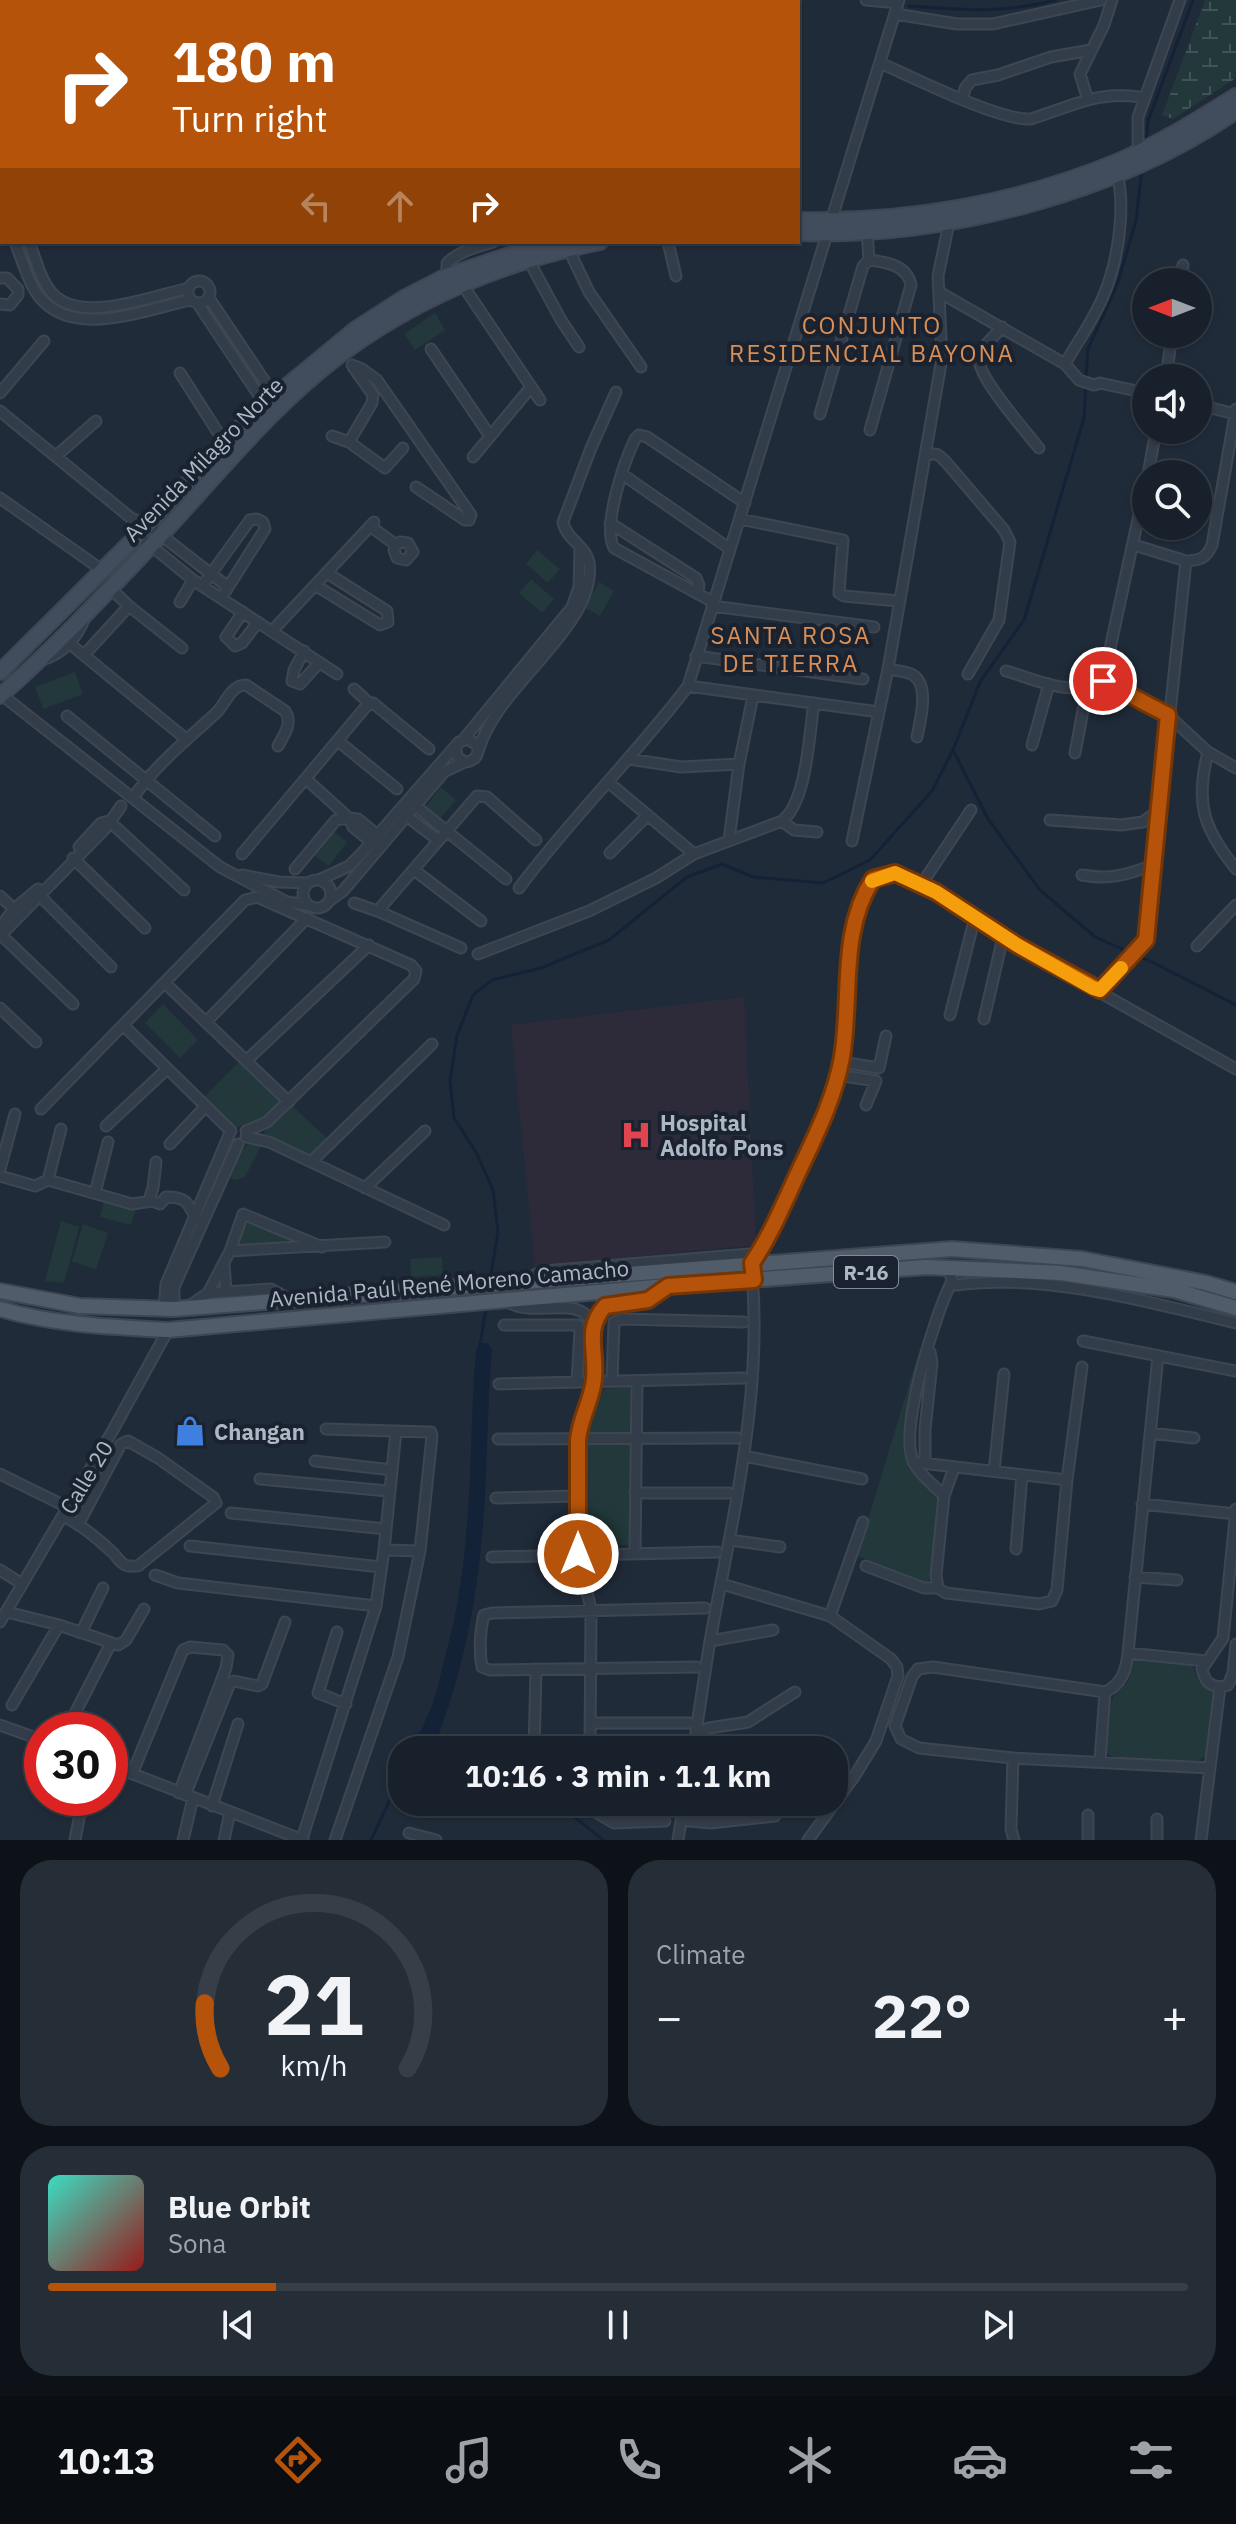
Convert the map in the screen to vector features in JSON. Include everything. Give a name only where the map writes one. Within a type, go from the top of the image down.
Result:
[{"type":"main road","points":[[800,232],[825,225],[871,219],[950,215],[1067,181],[1138,152],[1236,96]]},
{"type":"main road","points":[[800,220],[867,231],[950,215],[1024,206],[1117,174],[1170,149],[1236,111]]},
{"type":"main road","points":[[800,212],[825,225]]},
{"type":"main road","name":"Avenida Milagro Norte","points":[[1,696],[109,587],[145,536],[269,399],[356,329],[404,298],[447,276],[542,244]]},
{"type":"main road","name":"Avenida Milagro Norte","points":[[0,672],[102,570],[145,536],[161,535],[262,425],[409,311],[462,284],[528,259],[589,244]]},
{"type":"main road","name":"Avenida Paúl René Moreno Camacho","points":[[0,1291],[80,1306],[175,1309],[952,1249],[1063,1257],[1206,1283],[1236,1292]]},
{"type":"main road","name":"Avenida Paúl René Moreno Camacho","points":[[0,1309],[29,1317],[89,1325],[168,1330],[668,1286],[926,1267],[950,1275],[1061,1280],[1174,1290],[1236,1308]]},
{"type":"street","points":[[519,888],[544,854],[629,759],[688,686],[745,503],[825,225],[898,1],[866,0]]},
{"type":"street","points":[[895,14],[957,24],[993,24],[1101,0]]},
{"type":"street","points":[[1088,100],[1080,74],[1104,25],[1112,0]]},
{"type":"street","points":[[1138,152],[1138,117],[1180,0]]},
{"type":"street","points":[[963,98],[972,80],[998,75],[1051,57],[1091,50]]},
{"type":"street","points":[[880,63],[1020,120],[1116,93],[1145,98]]},
{"type":"street","points":[[1065,364],[1105,292],[1118,240],[1121,189],[1117,174]]},
{"type":"street","points":[[852,841],[888,669],[942,358],[938,276],[950,215]]},
{"type":"street","points":[[820,414],[863,266],[869,260],[867,231]]},
{"type":"street","points":[[16,244],[34,289],[44,302],[76,319],[95,321],[209,298]]},
{"type":"street","points":[[30,244],[44,281],[54,295],[64,303],[80,308],[96,309],[189,288],[196,281],[205,282],[210,289],[209,298],[269,399]]},
{"type":"street","points":[[447,276],[447,263],[453,258],[486,244]]},
{"type":"street","points":[[668,244],[676,276]]},
{"type":"street","points":[[568,248],[589,292],[641,367]]},
{"type":"street","points":[[528,259],[579,347]]},
{"type":"street","points":[[869,260],[902,268],[909,276],[911,285],[870,430]]},
{"type":"street","points":[[0,278],[7,278],[18,289],[18,295],[10,305],[0,304]]},
{"type":"street","points":[[462,284],[540,400]]},
{"type":"street","points":[[189,288],[194,302],[269,399]]},
{"type":"street","points":[[939,292],[1065,364],[1079,380],[1132,390]]},
{"type":"street","points":[[1002,327],[980,354],[978,362],[1001,401],[1039,448]]},
{"type":"street","points":[[0,393],[44,341]]},
{"type":"street","points":[[431,349],[490,436]]},
{"type":"street","points":[[347,360],[373,395],[369,412],[349,442]]},
{"type":"street","points":[[347,360],[377,380],[471,515],[469,520],[416,487]]},
{"type":"street","points":[[180,373],[217,431],[228,441]]},
{"type":"street","points":[[473,457],[531,387]]},
{"type":"street","points":[[412,804],[444,772],[475,759],[497,709],[573,619],[589,559],[564,530],[563,522],[616,392]]},
{"type":"street","points":[[1134,545],[1186,561],[1201,560],[1207,555],[1212,545],[1236,412],[1212,408]]},
{"type":"street","points":[[0,411],[131,518],[145,536],[198,583],[337,674]]},
{"type":"street","points":[[56,456],[96,421]]},
{"type":"street","points":[[745,503],[647,437],[639,435],[622,474],[610,523],[611,544],[712,604],[874,627]]},
{"type":"street","points":[[332,436],[349,442],[385,468],[403,448]]},
{"type":"street","points":[[925,457],[931,453],[937,454],[946,462],[1004,530],[1010,542],[999,620],[968,674]]},
{"type":"street","points":[[622,474],[730,549]]},
{"type":"street","points":[[442,505],[455,491]]},
{"type":"street","points":[[0,498],[102,570]]},
{"type":"street","points":[[180,602],[211,572],[250,520],[257,519],[263,522],[265,529],[222,599]]},
{"type":"street","points":[[740,519],[840,538],[845,545],[839,593],[899,601]]},
{"type":"street","points":[[610,523],[696,578],[698,594]]},
{"type":"street","points":[[273,630],[372,524],[396,545]]},
{"type":"street","points":[[161,535],[228,587]]},
{"type":"street","points":[[1103,681],[1135,540]]},
{"type":"street","points":[[1100,990],[1146,940],[1186,561]]},
{"type":"street","points":[[315,585],[380,625],[388,622],[387,611],[327,573]]},
{"type":"street","points":[[109,587],[182,648]]},
{"type":"street","points":[[1,696],[220,867],[287,902],[323,907],[343,891],[378,842],[580,598]]},
{"type":"street","points":[[84,655],[129,606]]},
{"type":"street","points":[[38,661],[54,657],[80,632],[88,609]]},
{"type":"street","points":[[243,612],[226,637],[231,644],[242,643],[258,622]]},
{"type":"street","points":[[69,643],[186,739]]},
{"type":"street","points":[[304,651],[292,681],[300,684],[319,663]]},
{"type":"street","points":[[696,656],[863,679]]},
{"type":"street","points":[[888,669],[912,673],[918,679],[922,690],[922,709],[917,737]]},
{"type":"street","points":[[1006,671],[1072,690],[1087,689],[1103,681]]},
{"type":"street","points":[[1103,681],[1168,715],[1208,752],[1236,768]]},
{"type":"street","points":[[1032,745],[1049,684]]},
{"type":"street","points":[[133,798],[146,779],[219,711],[233,690],[246,685],[285,711],[289,717],[278,746]]},
{"type":"street","points":[[688,686],[879,712]]},
{"type":"street","points":[[354,689],[429,749]]},
{"type":"street","points":[[1075,753],[1087,689]]},
{"type":"street","points":[[729,840],[739,764],[753,696]]},
{"type":"street","points":[[242,854],[369,703]]},
{"type":"street","points":[[478,954],[589,911],[656,878],[694,854],[782,821],[791,814],[802,779],[814,703]]},
{"type":"street","points":[[67,716],[215,836]]},
{"type":"street","points":[[338,741],[397,789]]},
{"type":"street","points":[[460,743],[473,741],[479,749]]},
{"type":"street","points":[[460,743],[457,757],[465,762]]},
{"type":"street","points":[[1208,752],[1200,786],[1203,808],[1208,827],[1236,869]]},
{"type":"street","points":[[629,759],[681,767],[739,764]]},
{"type":"street","points":[[306,779],[349,818],[353,827],[378,842]]},
{"type":"street","points":[[608,782],[694,854]]},
{"type":"street","points":[[380,912],[477,796],[487,797],[536,840]]},
{"type":"street","points":[[412,804],[506,879]]},
{"type":"street","points":[[73,1004],[0,935],[72,858],[106,828],[121,806]]},
{"type":"street","points":[[921,885],[971,810]]},
{"type":"street","points":[[1050,820],[1121,825],[1143,822],[1159,810]]},
{"type":"street","points":[[404,814],[438,840]]},
{"type":"street","points":[[610,853],[648,815]]},
{"type":"street","points":[[295,869],[336,820],[349,818]]},
{"type":"street","points":[[109,821],[184,890]]},
{"type":"street","points":[[782,821],[794,830],[817,832]]},
{"type":"street","points":[[239,875],[307,883],[349,866],[378,842]]},
{"type":"street","points":[[72,858],[145,928]]},
{"type":"street","points":[[1082,875],[1101,879],[1120,877],[1153,865]]},
{"type":"street","points":[[414,870],[481,921]]},
{"type":"street","points":[[696,1734],[744,1456],[753,1374],[752,1263],[769,1239],[825,1114],[841,1062],[849,951],[863,894],[873,879],[895,873],[921,885],[1003,937],[1236,1069]]},
{"type":"street","points":[[319,880],[329,886],[329,901]]},
{"type":"street","points":[[307,883],[303,898],[308,905]]},
{"type":"street","points":[[0,927],[14,909],[37,894]]},
{"type":"street","points":[[37,894],[111,967]]},
{"type":"street","points":[[0,896],[14,909]]},
{"type":"street","points":[[41,1109],[245,900],[257,897],[369,945],[411,965],[416,971],[414,979],[289,1102],[267,1122],[233,1142],[230,1133],[124,1026]]},
{"type":"street","points":[[354,903],[461,948]]},
{"type":"street","points":[[1197,946],[1236,905]]},
{"type":"street","points":[[950,1015],[975,917]]},
{"type":"street","points":[[206,1022],[307,918]]},
{"type":"street","points":[[984,1019],[1003,937]]},
{"type":"street","points":[[247,1060],[369,945]]},
{"type":"street","points":[[165,983],[289,1102]]},
{"type":"street","points":[[0,1008],[36,1042]]},
{"type":"street","points":[[866,1105],[882,1065],[886,1036]]},
{"type":"street","points":[[311,1162],[432,1044]]},
{"type":"street","points":[[841,1062],[879,1068]]},
{"type":"street","points":[[106,1126],[167,1069]]},
{"type":"street","points":[[837,1075],[876,1081]]},
{"type":"street","points":[[170,1144],[205,1107]]},
{"type":"street","points":[[0,1169],[15,1114]]},
{"type":"street","points":[[291,1300],[271,1289],[226,1291],[208,1293],[175,1309],[174,1287],[230,1133],[237,1127],[243,1137],[269,1142],[444,1225]]},
{"type":"street","points":[[48,1180],[61,1129]]},
{"type":"street","points":[[365,1188],[425,1131]]},
{"type":"street","points":[[198,1220],[243,1137]]},
{"type":"street","points":[[95,1193],[108,1142]]},
{"type":"street","points":[[152,1201],[156,1162]]},
{"type":"street","points":[[0,1176],[35,1186],[48,1180],[132,1204],[152,1201],[160,1204],[166,1197],[179,1197],[187,1201],[198,1220]]},
{"type":"street","points":[[153,1188],[162,1188],[166,1197]]},
{"type":"street","points":[[208,1293],[230,1251],[243,1214],[322,1247]]},
{"type":"street","points":[[230,1251],[385,1242]]},
{"type":"street","points":[[1063,1257],[1061,1280],[1236,1323]]},
{"type":"street","points":[[224,1264],[226,1291]]},
{"type":"street","points":[[944,1496],[913,1462],[909,1444],[914,1394],[950,1275]]},
{"type":"street","points":[[592,1323],[605,1306],[648,1300],[668,1286]]},
{"type":"street","points":[[493,1302],[530,1310],[574,1307],[592,1323],[594,1382],[580,1423],[578,1440],[578,1554],[591,1610],[591,1736]]},
{"type":"street","points":[[612,1381],[614,1322],[622,1319],[744,1322]]},
{"type":"street","points":[[504,1325],[578,1325],[577,1382]]},
{"type":"street","name":"Calle 20","points":[[0,1622],[168,1330]]},
{"type":"street","points":[[1083,1341],[1236,1371]]},
{"type":"street","points":[[925,1462],[932,1363],[929,1349]]},
{"type":"street","points":[[1158,1356],[1126,1670],[1116,1687],[1105,1692],[933,1667],[918,1669],[912,1677],[895,1726],[901,1739],[919,1748],[1013,1758],[1210,1768]]},
{"type":"street","points":[[866,1566],[946,1593],[1039,1604],[1052,1601],[1057,1590],[1082,1367]]},
{"type":"street","points":[[994,1471],[1004,1374]]},
{"type":"street","points":[[499,1384],[744,1378]]},
{"type":"street","points":[[635,1553],[637,1381]]},
{"type":"street","points":[[910,1426],[925,1429]]},
{"type":"street","points":[[326,1429],[431,1432],[432,1436],[420,1551],[398,1657],[335,1840]]},
{"type":"street","points":[[128,1772],[302,1840],[376,1606],[396,1431]]},
{"type":"street","points":[[1150,1433],[1194,1438]]},
{"type":"street","points":[[498,1439],[737,1438]]},
{"type":"street","points":[[0,1474],[65,1512],[78,1525],[109,1548],[128,1567],[138,1566],[216,1503],[213,1497],[170,1466],[128,1441],[121,1444],[78,1525]]},
{"type":"street","points":[[744,1456],[862,1479]]},
{"type":"street","points":[[315,1461],[392,1470]]},
{"type":"street","points":[[913,1462],[1067,1480]]},
{"type":"street","points":[[938,1588],[936,1575],[944,1496],[954,1468]]},
{"type":"street","points":[[1016,1549],[1022,1475]]},
{"type":"street","points":[[260,1479],[388,1491]]},
{"type":"street","points":[[635,1493],[729,1493]]},
{"type":"street","points":[[496,1498],[578,1496]]},
{"type":"street","points":[[1142,1504],[1236,1512],[1223,1638],[1202,1669],[1204,1680],[1211,1686],[1228,1685],[1233,1673],[1236,1644]]},
{"type":"street","points":[[231,1513],[386,1529]]},
{"type":"street","points":[[830,1616],[863,1522]]},
{"type":"street","points":[[730,1540],[780,1547]]},
{"type":"street","points":[[190,1546],[381,1567]]},
{"type":"street","points":[[384,1550],[420,1551]]},
{"type":"street","points":[[492,1557],[717,1552]]},
{"type":"street","points":[[0,1570],[22,1584]]},
{"type":"street","points":[[155,1575],[187,1584],[376,1606]]},
{"type":"street","points":[[1135,1577],[1177,1580]]},
{"type":"street","points":[[722,1584],[830,1616],[891,1659],[897,1667],[898,1676],[876,1741],[808,1840]]},
{"type":"street","points":[[81,1633],[103,1588]]},
{"type":"street","points":[[697,1667],[490,1670],[482,1667],[484,1615],[705,1608]]},
{"type":"street","points":[[7,1612],[118,1645],[126,1640],[144,1609]]},
{"type":"street","points":[[186,1795],[230,1683],[262,1684],[285,1622]]},
{"type":"street","points":[[12,1705],[59,1625]]},
{"type":"street","points":[[710,1641],[773,1630]]},
{"type":"street","points":[[337,1632],[318,1693],[346,1704]]},
{"type":"street","points":[[76,1712],[111,1643]]},
{"type":"street","points":[[132,1774],[183,1650],[190,1647],[223,1650],[228,1655],[226,1668],[186,1795],[183,1840]]},
{"type":"street","points":[[1128,1653],[1206,1661]]},
{"type":"street","points":[[534,1736],[536,1669]]},
{"type":"street","points":[[1201,1840],[1220,1687]]},
{"type":"street","points":[[696,1734],[709,1728],[748,1722],[795,1692]]},
{"type":"street","points":[[1100,1761],[1105,1692]]},
{"type":"street","points":[[591,1723],[689,1723]]},
{"type":"street","points":[[212,1806],[238,1724]]},
{"type":"street","points":[[0,1725],[24,1734]]},
{"type":"street","points":[[1013,1758],[1011,1829],[1014,1840]]},
{"type":"street","points":[[224,1840],[230,1812]]},
{"type":"street","points":[[1088,1815],[1088,1840]]},
{"type":"street","points":[[75,1840],[80,1816]]},
{"type":"street","points":[[604,1816],[614,1823],[665,1821]]},
{"type":"street","points":[[678,1840],[682,1816]]},
{"type":"street","points":[[682,1820],[710,1823],[775,1816]]},
{"type":"street","points":[[1157,1819],[1157,1840]]},
{"type":"street","points":[[409,1833],[436,1840]]},
{"type":"shaded area","name":"Hospital Adolfo Pons","points":[[744,997],[756,1245],[535,1266],[511,1025]]},
{"type":"green space","points":[[1205,0],[1236,0],[1236,78],[1173,119],[1162,115]]},
{"type":"green space","points":[[435,313],[445,330],[415,350],[404,334]]},
{"type":"green space","points":[[537,550],[560,569],[548,583],[526,564]]},
{"type":"green space","points":[[531,579],[554,599],[542,613],[519,593]]},
{"type":"green space","points":[[599,582],[614,591],[600,616],[585,608]]},
{"type":"green space","points":[[75,672],[83,694],[43,709],[35,687]]},
{"type":"green space","points":[[441,787],[456,800],[438,821],[424,809]]},
{"type":"green space","points":[[333,831],[347,842],[329,866],[314,855]]},
{"type":"green space","points":[[163,1004],[198,1040],[180,1058],[145,1023]]},
{"type":"green space","points":[[243,1058],[280,1094],[282,1106],[266,1120],[246,1129],[241,1126],[230,1129],[200,1101]]},
{"type":"green space","points":[[290,1104],[330,1141],[310,1162],[264,1137],[266,1125]]},
{"type":"green space","points":[[252,1140],[263,1142],[245,1177],[236,1180],[224,1175],[230,1163]]},
{"type":"green space","points":[[104,1201],[136,1210],[131,1225],[100,1217]]},
{"type":"green space","points":[[246,1220],[306,1244],[235,1248]]},
{"type":"green space","points":[[61,1221],[79,1227],[64,1283],[45,1281]]},
{"type":"green space","points":[[83,1224],[108,1233],[96,1270],[72,1261]]},
{"type":"green space","points":[[442,1257],[443,1275],[411,1277],[410,1259]]},
{"type":"green space","points":[[920,1348],[925,1350],[908,1405],[904,1449],[913,1471],[939,1500],[929,1583],[857,1556]]},
{"type":"green space","points":[[630,1387],[630,1433],[589,1434],[589,1423],[604,1389]]},
{"type":"green space","points":[[588,1445],[631,1445],[629,1545],[589,1545]]},
{"type":"green space","points":[[1142,1658],[1192,1665],[1199,1681],[1215,1694],[1209,1752],[1199,1761],[1115,1758],[1108,1754],[1106,1748],[1114,1695],[1128,1682],[1134,1661]]},
{"type":"waterway","points":[[909,6],[1000,9],[1056,0]]},
{"type":"waterway","points":[[1146,142],[1148,121],[1193,0]]},
{"type":"waterway","points":[[1086,379],[1088,349],[1117,285],[1136,221],[1142,168]]},
{"type":"waterway","points":[[490,1280],[498,1232],[493,1190],[476,1152],[454,1118],[450,1081],[457,1035],[473,995],[492,980],[541,968],[609,940],[687,877],[722,864],[753,877],[823,883],[870,860],[932,791],[953,750],[980,682],[1024,620],[1084,418],[1086,386]]},
{"type":"waterway","points":[[954,752],[988,819],[1040,890],[1095,937],[1236,1005]]},
{"type":"waterway","points":[[420,1736],[435,1704],[462,1595],[472,1511],[476,1372],[486,1307]]},
{"type":"waterway","points":[[430,1736],[453,1663],[470,1572],[484,1351]]},
{"type":"waterway","points":[[371,1840],[388,1804]]},
{"type":"waterway","points":[[573,1816],[603,1840]]},
{"type":"slow traffic","points":[[872,881],[895,873],[936,892],[1017,945],[1093,988],[1100,990],[1105,987],[1121,968]]},
{"type":"place","name":"Hospital Adolfo Pons","points":[[636,1135]]},
{"type":"place","name":"Changan","points":[[190,1431]]},
{"type":"district","name":"CONJUNTO RESIDENCIAL BAYONA","points":[[872,339]]},
{"type":"district","name":"SANTA ROSA DE TIERRA","points":[[791,649]]},
{"type":"route","points":[[578,1554],[578,1440],[580,1423],[594,1382],[592,1323],[605,1306],[648,1300],[668,1286],[754,1280],[752,1263],[769,1239],[825,1114],[841,1062],[849,951],[863,894],[873,879],[895,873],[936,892],[1017,945],[1100,990],[1146,940],[1168,715],[1103,681]]}]
